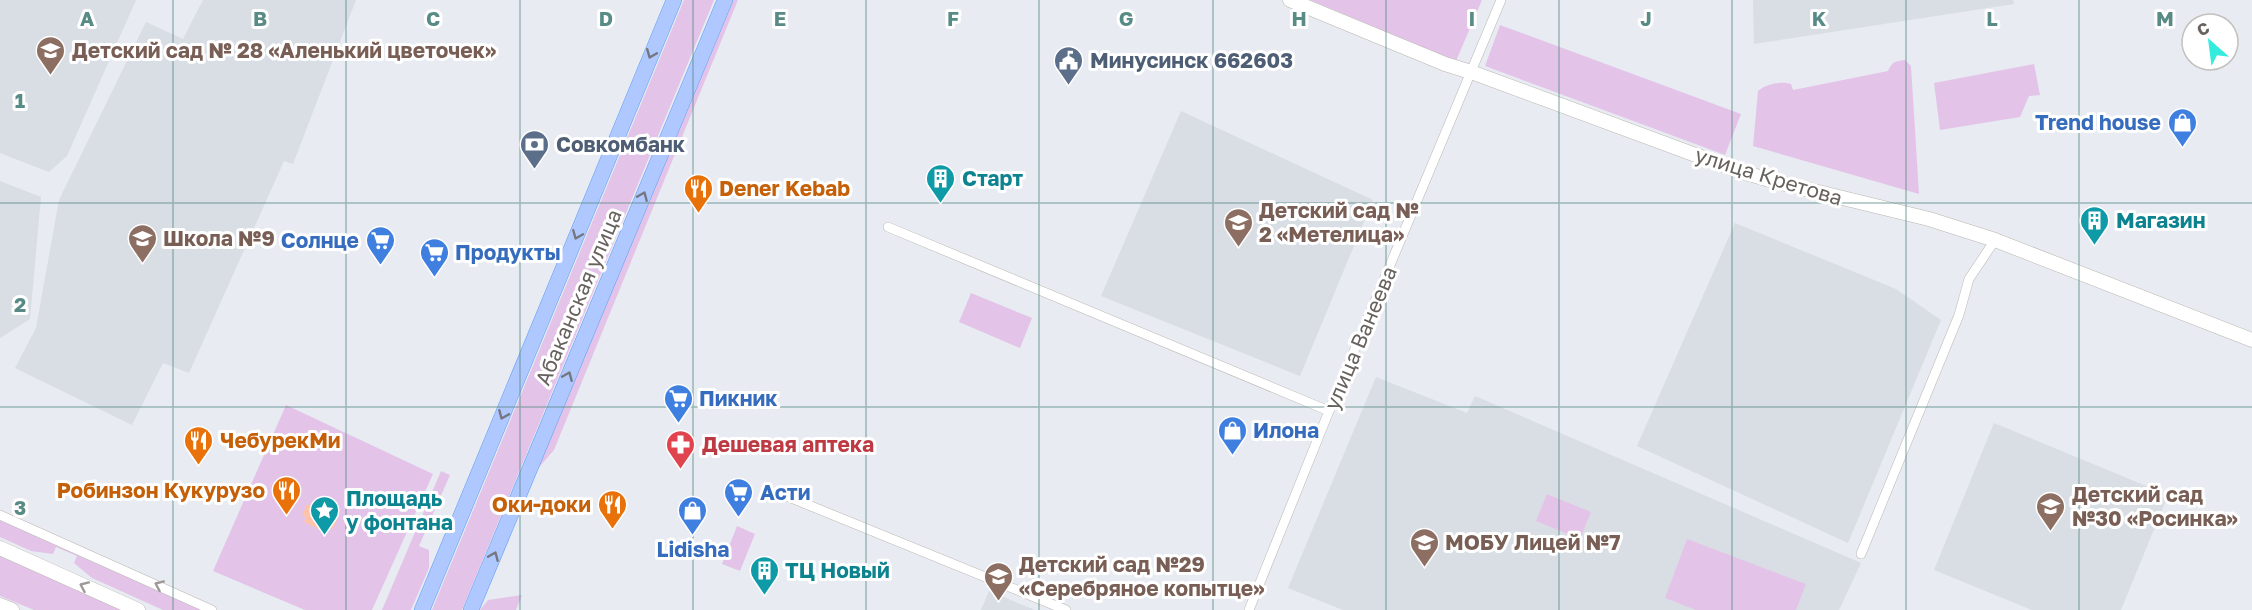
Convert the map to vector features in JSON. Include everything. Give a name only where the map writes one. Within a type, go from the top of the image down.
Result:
[{"type":"main road","name":"Абаканская улица","points":[[422,610],[674,0]]},
{"type":"main road","name":"Абаканская улица","points":[[471,610],[725,0]]},
{"type":"street","name":"улица Кретова","points":[[1290,0],[1445,64],[1739,171],[1929,219],[1995,240],[2252,340]]},
{"type":"street","name":"улица Ванеева","points":[[1249,610],[1329,411],[1501,0]]},
{"type":"street","points":[[888,227],[1329,411]]},
{"type":"street","points":[[1861,554],[1959,315],[1969,279],[1995,240]]},
{"type":"street","points":[[779,494],[1066,610]]},
{"type":"street","points":[[0,515],[212,610]]},
{"type":"street","points":[[0,548],[138,610]]},
{"type":"street","points":[[0,605],[12,610]]},
{"type":"shaded area","name":"Детский сад № 28 «Аленький цветочек»","points":[[0,0],[136,0],[67,156],[49,172],[0,153]]},
{"type":"shaded area","name":"Школа №9","points":[[203,0],[356,0],[293,164],[284,161],[189,373],[163,363],[132,425],[15,368],[36,328],[59,200],[146,22],[183,39]]},
{"type":"shaded area","points":[[684,0],[714,0],[462,610],[432,610]]},
{"type":"shaded area","points":[[732,0],[738,0],[554,450],[535,472]]},
{"type":"shaded area","points":[[1310,0],[1482,0],[1456,61]]},
{"type":"shaded area","points":[[1753,0],[2013,0],[2014,4],[1754,44]]},
{"type":"shaded area","points":[[1500,25],[1741,114],[1725,155],[1485,66]]},
{"type":"shaded area","points":[[1905,60],[1911,66],[1919,194],[1753,146],[1758,91],[1761,89],[1783,83],[1791,84],[1793,90],[1888,71],[1894,63]]},
{"type":"shaded area","points":[[2034,64],[2040,95],[2029,96],[2020,117],[1940,130],[1934,83]]},
{"type":"shaded area","name":"Детский сад № 2 «Метелица»","points":[[1181,111],[1373,200],[1300,376],[1101,296]]},
{"type":"shaded area","points":[[0,181],[41,197],[30,319],[0,338]]},
{"type":"shaded area","points":[[1735,223],[1896,289],[1941,320],[1848,543],[1637,446]]},
{"type":"shaded area","points":[[971,293],[1032,318],[1020,348],[959,322]]},
{"type":"shaded area","points":[[1376,377],[1467,413],[1475,396],[1861,563],[1839,610],[1343,610],[1288,588]]},
{"type":"shaded area","points":[[286,405],[433,474],[372,610],[305,610],[213,571]]},
{"type":"shaded area","name":"Детский сад №30 «Росинка»","points":[[1994,423],[2168,495],[2121,610],[2032,610],[1934,570]]},
{"type":"shaded area","points":[[441,471],[450,475],[419,546],[429,550],[429,568],[411,610],[382,610]]},
{"type":"shaded area","points":[[1547,494],[1591,512],[1580,539],[1536,521]]},
{"type":"shaded area","points":[[314,500],[335,510],[333,515],[338,518],[333,529],[328,527],[325,532],[304,522],[306,517],[302,515],[307,504],[311,506]]},
{"type":"shaded area","points":[[0,519],[203,610],[163,610],[92,578],[74,563],[77,556],[56,547],[53,554],[31,551],[0,537]]},
{"type":"shaded area","points":[[737,526],[755,534],[740,571],[722,564]]},
{"type":"shaded area","points":[[1687,539],[1806,584],[1796,610],[1696,610],[1665,598]]},
{"type":"shaded area","points":[[0,554],[125,610],[34,610],[0,596]]},
{"type":"shaded area","name":"Детский сад №29 «Серебряное копытце»","points":[[989,591],[1035,610],[981,610]]},
{"type":"shaded area","points":[[522,595],[516,610],[480,610],[488,600]]},
{"type":"place","name":"Детский сад № 28 «Аленький цветочек»","points":[[51,76]]},
{"type":"place","name":"Минусинск 662603","points":[[1069,86]]},
{"type":"place","name":"Trend house","points":[[2182,148]]},
{"type":"place","name":"Совкомбанк","points":[[535,170]]},
{"type":"place","name":"Старт","points":[[941,204]]},
{"type":"place","name":"Dener Kebab","points":[[698,214]]},
{"type":"place","name":"Магазин","points":[[2095,246]]},
{"type":"place","name":"Детский сад № 2 «Метелица»","points":[[1238,248]]},
{"type":"place","name":"Школа №9","points":[[142,264]]},
{"type":"place","name":"Солнце","points":[[380,266]]},
{"type":"place","name":"Продукты","points":[[434,278]]},
{"type":"place","name":"Пикник","points":[[678,424]]},
{"type":"place","name":"Илона","points":[[1232,456]]},
{"type":"place","name":"ЧебурекМи","points":[[199,466]]},
{"type":"place","name":"Дешевая аптека","points":[[681,470]]},
{"type":"place","name":"Робинзон Кукурузо","points":[[286,516]]},
{"type":"place","name":"Асти","points":[[739,518]]},
{"type":"place","name":"Оки-доки","points":[[612,530]]},
{"type":"place","name":"Детский сад №30 «Росинка»","points":[[2051,532]]},
{"type":"place","name":"Площадь у фонтана","points":[[325,536]]},
{"type":"place","name":"Lidisha","points":[[693,536]]},
{"type":"place","name":"МОБУ Лицей №7","points":[[1424,568]]},
{"type":"place","name":"ТЦ Новый","points":[[764,596]]},
{"type":"place","name":"Детский сад №29 «Серебряное копытце»","points":[[998,602]]}]
